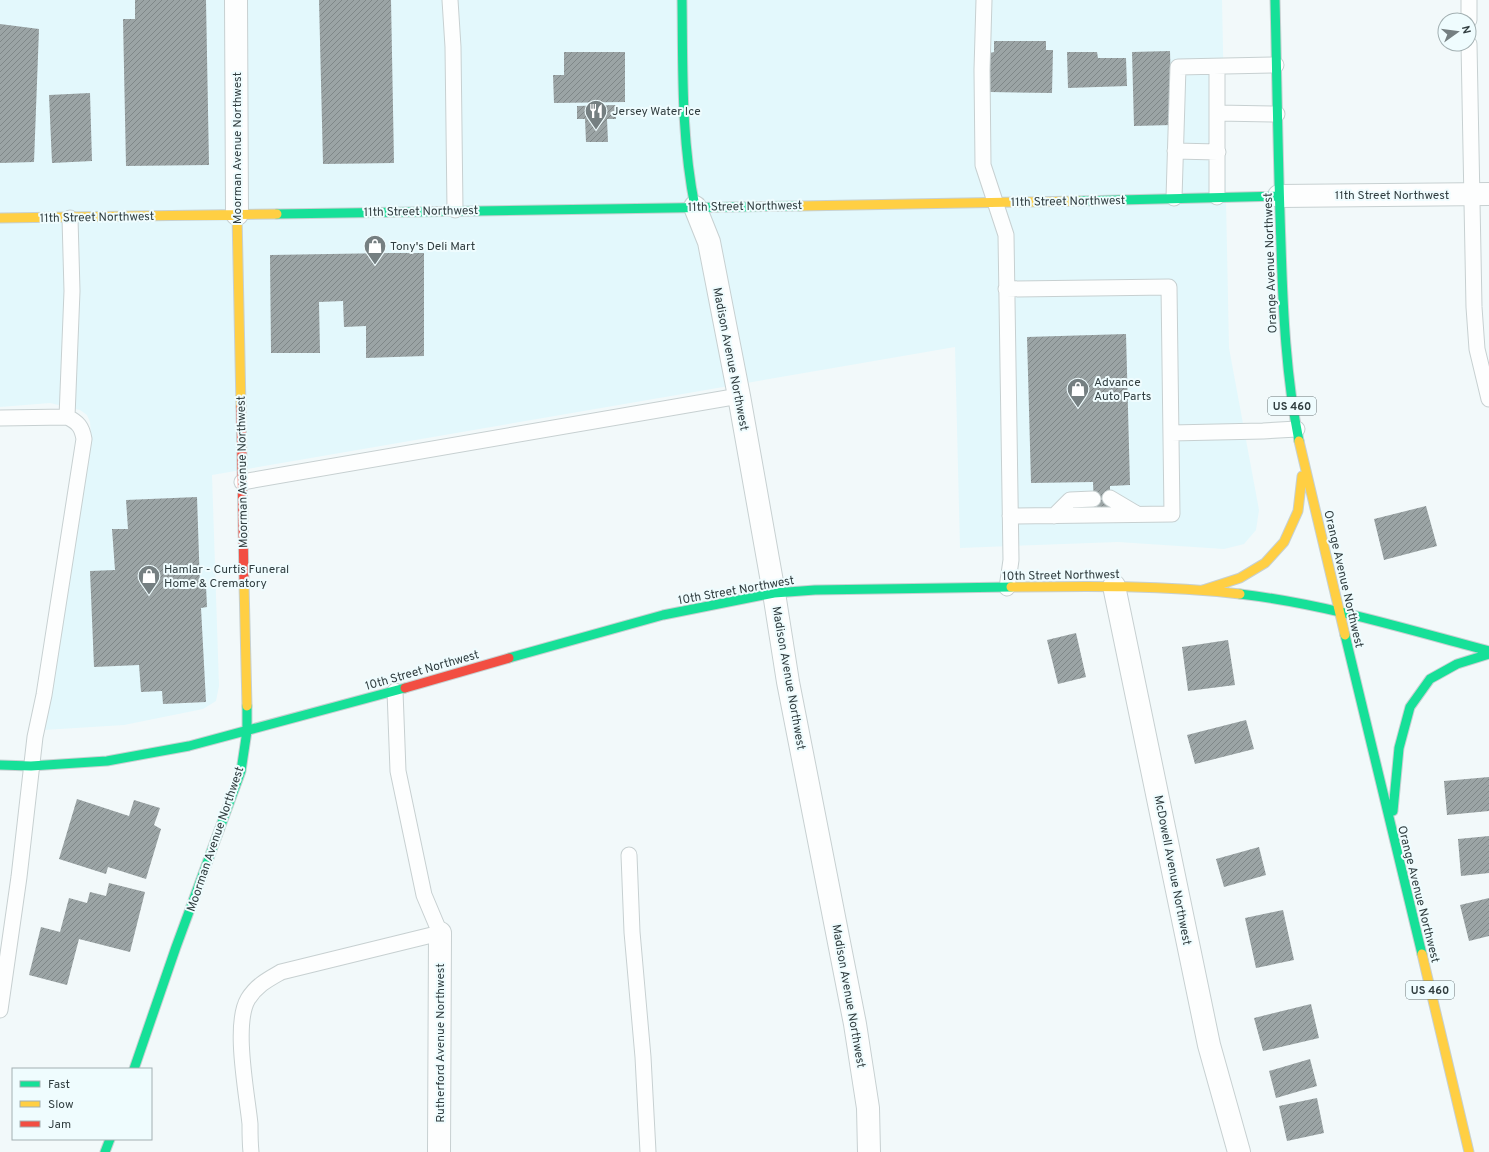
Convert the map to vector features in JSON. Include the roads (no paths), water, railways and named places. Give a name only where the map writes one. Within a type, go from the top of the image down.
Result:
[{"type":"main road","points":[[682,0],[684,141],[690,185],[695,207]]},
{"type":"main road","name":"Orange Avenue Northwest","points":[[1275,0],[1279,196],[1284,327],[1292,406],[1304,463],[1469,1152]]},
{"type":"main road","name":"11th Street Northwest","points":[[0,218],[995,203],[1279,196]]},
{"type":"main road","name":"Moorman Avenue Northwest","points":[[134,1068],[176,947],[241,771],[247,731],[237,214]]},
{"type":"main road","points":[[1202,590],[1240,578],[1265,563],[1284,542],[1298,511],[1304,463]]},
{"type":"main road","name":"10th Street Northwest","points":[[0,765],[31,766],[107,761],[188,746],[395,691],[663,615],[774,593],[815,590],[1160,586],[1265,597],[1340,611],[1489,652]]},
{"type":"main road","points":[[1391,828],[1399,748],[1410,707],[1430,679],[1457,664],[1489,652]]},
{"type":"main road","points":[[105,1152],[110,1140]]},
{"type":"street","name":"Moorman Avenue Northwest","points":[[236,0],[237,214]]},
{"type":"street","name":"11th Street Northwest","points":[[1279,196],[1480,194]]},
{"type":"street","name":"Madison Avenue Northwest","points":[[695,207],[709,242],[739,396],[774,593],[788,682],[855,1024],[868,1108],[869,1152]]},
{"type":"street","name":"McDowell Avenue Northwest","points":[[1114,586],[1209,1045],[1239,1152]]},
{"type":"street","name":"Rutherford Avenue Northwest","points":[[439,1152],[440,933]]},
{"type":"lane","points":[[450,0],[453,47],[455,210]]},
{"type":"lane","points":[[984,0],[982,70],[983,165],[1006,235],[1011,560],[1007,588]]},
{"type":"lane","points":[[1469,0],[1469,12]]},
{"type":"lane","points":[[1470,52],[1480,194],[1474,307],[1477,349],[1489,398]]},
{"type":"lane","points":[[1174,198],[1178,67],[1276,65]]},
{"type":"lane","points":[[1217,67],[1217,197]]},
{"type":"lane","points":[[1218,113],[1277,114]]},
{"type":"lane","points":[[1175,151],[1218,152]]},
{"type":"lane","points":[[67,417],[72,291],[70,218]]},
{"type":"lane","points":[[1006,290],[1169,287],[1172,514],[1010,516]]},
{"type":"lane","points":[[242,482],[739,396]]},
{"type":"lane","points":[[0,418],[67,417],[76,421],[83,430],[84,439],[44,695],[35,737],[19,877],[0,1010]]},
{"type":"lane","points":[[1171,432],[1297,429]]},
{"type":"lane","points":[[1110,498],[1138,514]]},
{"type":"lane","points":[[1054,516],[1070,500],[1093,499]]},
{"type":"lane","points":[[251,1152],[250,1124],[243,1061],[242,1019],[248,1000],[259,984],[281,972],[440,933],[424,896],[398,771],[395,691]]},
{"type":"lane","points":[[629,855],[632,932],[643,1056],[648,1152]]},
{"type":"place","name":"Jersey Water Ice","points":[[596,130]]},
{"type":"place","name":"Tony's Deli Mart","points":[[375,266]]},
{"type":"place","name":"Advance Auto Parts","points":[[1078,408]]},
{"type":"place","name":"Hamlar - Curtis Funeral Home & Crematory","points":[[149,596]]}]
